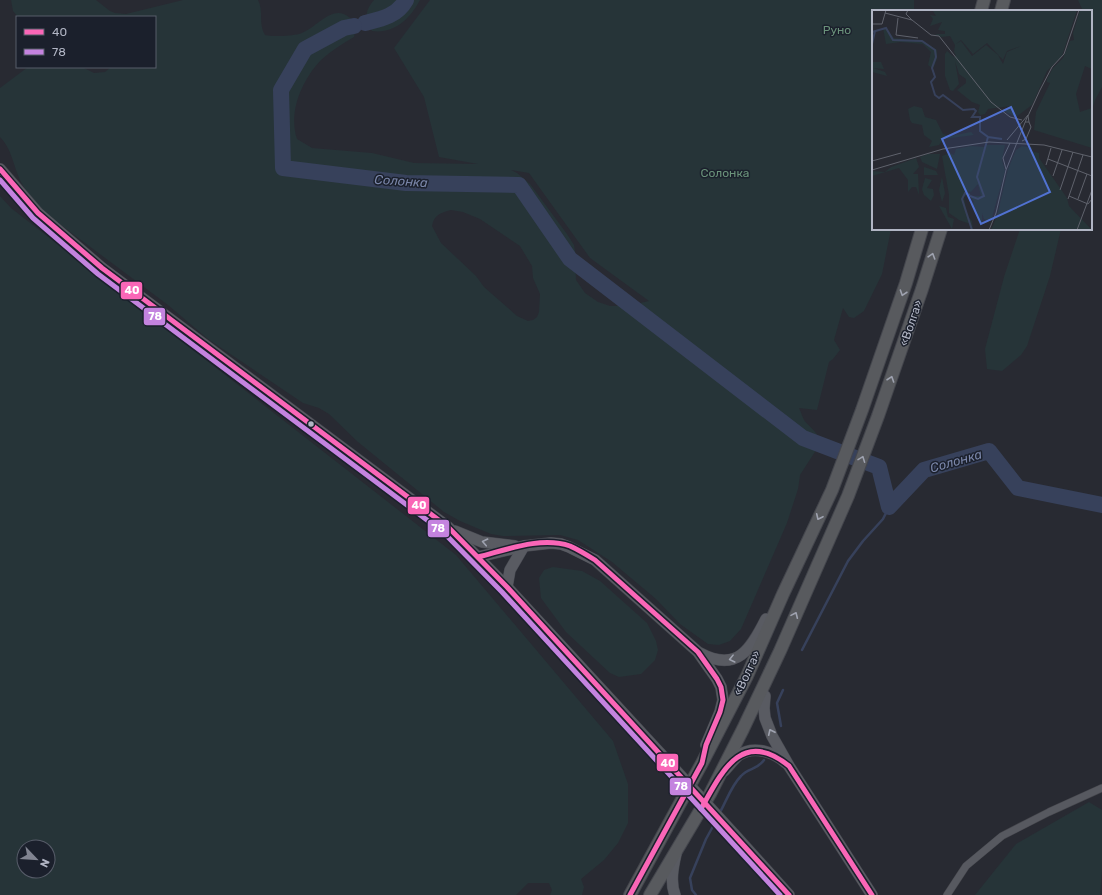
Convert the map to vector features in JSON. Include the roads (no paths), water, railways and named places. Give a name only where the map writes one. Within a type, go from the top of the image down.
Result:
[{"type":"highway","points":[[981,10],[984,0]]},
{"type":"highway","points":[[1001,10],[1004,0]]},
{"type":"highway","name":"«Волга»","points":[[630,895],[702,763],[746,676],[832,490],[862,410],[906,283],[922,230]]},
{"type":"highway","name":"«Волга»","points":[[650,895],[721,774],[780,651],[848,496],[878,416],[941,230]]},
{"type":"main road","points":[[0,169],[38,213],[102,268],[448,527],[507,587],[789,895]]},
{"type":"main road","points":[[448,527],[482,542],[524,546]]},
{"type":"main road","points":[[478,557],[541,543],[561,544],[585,554],[595,560],[698,652],[721,686],[723,700],[720,712],[706,745],[702,763]]},
{"type":"main road","points":[[507,587],[510,570],[524,546]]},
{"type":"main road","points":[[698,652],[715,660],[730,660],[739,657],[750,647],[769,614],[781,598]]},
{"type":"main road","points":[[731,764],[774,677],[780,651]]},
{"type":"main road","points":[[765,696],[765,718],[772,736],[789,766],[872,895]]},
{"type":"main road","points":[[721,774],[743,753],[760,750],[774,754],[789,766]]},
{"type":"main road","points":[[675,895],[672,888],[672,872],[676,851]]},
{"type":"street","points":[[947,895],[966,866],[1002,836],[1049,812],[1102,788]]},
{"type":"waterway","name":"Солонка","points":[[365,23],[388,16],[398,10],[406,0]]},
{"type":"waterway","name":"Солонка","points":[[354,26],[344,28],[305,49],[281,90],[283,168],[406,183],[519,185],[570,259],[803,438],[879,467],[889,507],[924,470],[989,451],[1018,488],[1102,505]]},
{"type":"waterway","points":[[802,650],[848,561],[863,541],[883,519],[889,507]]},
{"type":"waterway","points":[[781,726],[777,703],[783,690]]},
{"type":"waterway","points":[[719,814],[737,780],[744,773],[758,766],[764,760]]},
{"type":"waterway","points":[[696,895],[692,890],[690,878],[706,839],[717,819]]},
{"type":"park label","name":"Руно","points":[[837,30]]}]
